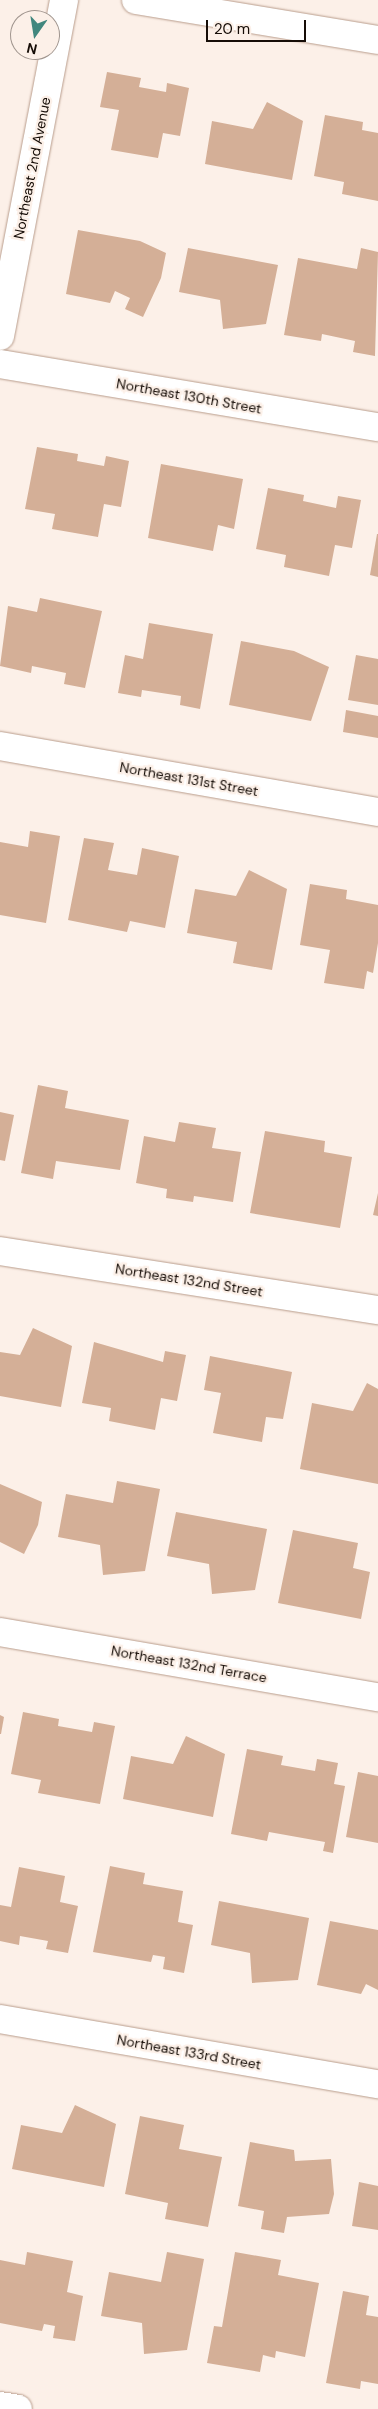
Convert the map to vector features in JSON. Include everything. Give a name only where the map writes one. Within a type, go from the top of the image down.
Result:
[{"type":"street","name":"Northeast 2nd Avenue","points":[[0,336],[64,0]]},
{"type":"street","points":[[136,0],[378,40]]},
{"type":"street","name":"Northeast 130th Street","points":[[0,364],[378,427]]},
{"type":"street","name":"Northeast 131st Street","points":[[0,746],[378,812]]},
{"type":"street","name":"Northeast 132nd Street","points":[[0,1251],[378,1310]]},
{"type":"street","name":"Northeast 132nd Terrace","points":[[0,1632],[378,1697]]},
{"type":"street","name":"Northeast 133rd Street","points":[[0,2019],[378,2084]]},
{"type":"street","points":[[0,2406],[18,2409]]},
{"type":"building","points":[[107,72],[141,78],[139,87],[166,92],[167,83],[189,88],[180,136],[163,133],[158,158],[111,150],[119,110],[100,107]]},
{"type":"building","points":[[267,102],[303,121],[292,180],[205,164],[212,121],[253,129]]},
{"type":"building","points":[[325,115],[363,122],[362,130],[378,133],[378,201],[342,194],[344,182],[314,176]]},
{"type":"building","points":[[78,230],[140,241],[166,253],[161,278],[143,317],[125,309],[130,298],[115,291],[110,303],[66,294]]},
{"type":"building","points":[[188,248],[278,265],[266,324],[223,329],[220,300],[179,292]]},
{"type":"building","points":[[361,248],[378,252],[375,356],[353,352],[355,341],[322,334],[321,341],[284,335],[298,258],[357,269]]},
{"type":"building","points":[[37,447],[78,454],[77,461],[104,466],[106,456],[129,461],[121,507],[104,504],[98,537],[52,529],[55,514],[25,509]]},
{"type":"building","points":[[161,464],[243,479],[234,529],[218,525],[213,551],[148,538]]},
{"type":"building","points":[[268,488],[304,495],[303,501],[336,508],[338,496],[361,500],[352,548],[335,545],[329,576],[284,567],[286,555],[256,549]]},
{"type":"building","points":[[378,534],[378,577],[370,575]]},
{"type":"building","points":[[40,598],[102,611],[85,688],[64,684],[66,673],[32,666],[31,673],[0,666],[8,606],[37,612]]},
{"type":"building","points":[[149,623],[213,634],[200,709],[180,705],[181,696],[142,690],[141,697],[118,693],[125,655],[143,659]]},
{"type":"building","points":[[241,641],[294,651],[329,667],[311,721],[229,705]]},
{"type":"building","points":[[356,655],[378,659],[378,705],[348,700]]},
{"type":"building","points":[[346,710],[378,716],[378,738],[343,732]]},
{"type":"building","points":[[30,831],[60,836],[46,923],[0,915],[0,842],[28,847]]},
{"type":"building","points":[[84,838],[114,843],[108,870],[137,875],[142,848],[179,856],[165,928],[130,921],[127,932],[68,920]]},
{"type":"building","points":[[249,870],[287,889],[272,970],[233,963],[237,942],[187,933],[195,889],[236,896]]},
{"type":"building","points":[[310,884],[347,890],[346,899],[378,905],[378,943],[373,973],[367,971],[364,989],[324,983],[330,950],[300,945]]},
{"type":"building","points":[[38,1085],[68,1091],[65,1108],[129,1120],[120,1170],[56,1161],[53,1179],[21,1173]]},
{"type":"building","points":[[0,1112],[14,1115],[5,1161],[0,1160]]},
{"type":"building","points":[[179,1122],[216,1128],[212,1148],[241,1152],[233,1202],[194,1196],[193,1202],[166,1198],[167,1189],[136,1183],[144,1136],[175,1142]]},
{"type":"building","points":[[265,1131],[325,1141],[324,1152],[352,1157],[340,1228],[250,1213]]},
{"type":"building","points":[[378,1193],[378,1216],[373,1215]]},
{"type":"building","points":[[33,1328],[72,1346],[61,1407],[0,1396],[0,1352],[20,1355]]},
{"type":"building","points":[[94,1342],[163,1362],[165,1351],[186,1355],[177,1401],[161,1398],[155,1430],[109,1421],[111,1408],[82,1403]]},
{"type":"building","points":[[210,1356],[292,1372],[283,1419],[266,1417],[262,1442],[213,1433],[221,1393],[204,1390]]},
{"type":"building","points":[[367,1383],[378,1389],[378,1484],[300,1469],[312,1403],[353,1411]]},
{"type":"building","points":[[117,1481],[160,1489],[145,1571],[103,1575],[100,1545],[58,1537],[66,1494],[113,1503]]},
{"type":"building","points":[[0,1484],[42,1502],[38,1525],[24,1554],[0,1542]]},
{"type":"building","points":[[176,1512],[267,1529],[255,1590],[212,1594],[209,1564],[167,1556]]},
{"type":"building","points":[[293,1530],[358,1543],[353,1568],[370,1572],[361,1619],[278,1603]]},
{"type":"building","points":[[23,1712],[59,1719],[58,1726],[92,1732],[94,1722],[115,1726],[100,1804],[38,1793],[41,1780],[11,1774]]},
{"type":"building","points":[[0,1715],[4,1717],[1,1734],[0,1734]]},
{"type":"building","points":[[186,1736],[225,1754],[213,1817],[123,1799],[131,1756],[173,1764]]},
{"type":"building","points":[[247,1749],[283,1756],[281,1765],[315,1771],[317,1759],[338,1763],[334,1784],[345,1786],[333,1853],[323,1851],[325,1842],[269,1832],[267,1841],[231,1834]]},
{"type":"building","points":[[358,1772],[378,1776],[378,1843],[346,1837]]},
{"type":"building","points":[[110,1866],[145,1873],[143,1884],[183,1891],[178,1922],[193,1925],[184,1973],[163,1969],[165,1957],[153,1955],[151,1962],[93,1952]]},
{"type":"building","points":[[19,1867],[65,1876],[60,1902],[78,1906],[68,1953],[46,1949],[48,1941],[20,1936],[19,1945],[0,1941],[0,1905],[11,1907]]},
{"type":"building","points":[[219,1901],[309,1918],[298,1980],[252,1983],[250,1953],[211,1945]]},
{"type":"building","points":[[330,1921],[378,1930],[378,1990],[366,1984],[361,1994],[317,1985]]},
{"type":"building","points":[[75,2105],[116,2124],[104,2187],[12,2169],[21,2125],[62,2133]]},
{"type":"building","points":[[140,2116],[184,2125],[179,2149],[222,2157],[208,2227],[165,2219],[168,2203],[125,2194]]},
{"type":"building","points":[[250,2142],[294,2150],[295,2161],[331,2159],[334,2194],[329,2214],[287,2217],[284,2233],[261,2229],[264,2211],[238,2206]]},
{"type":"building","points":[[359,2182],[378,2186],[378,2230],[352,2226]]},
{"type":"building","points":[[27,2252],[73,2261],[67,2292],[83,2296],[75,2341],[53,2338],[55,2326],[44,2324],[42,2331],[0,2323],[0,2260],[25,2265]]},
{"type":"building","points":[[167,2252],[204,2259],[187,2350],[144,2354],[142,2323],[101,2316],[109,2272],[161,2282]]},
{"type":"building","points":[[235,2252],[281,2260],[278,2275],[319,2283],[305,2357],[276,2351],[275,2358],[263,2355],[260,2372],[207,2363],[214,2326],[222,2327]]},
{"type":"building","points":[[343,2291],[369,2296],[366,2315],[378,2317],[378,2384],[361,2381],[360,2389],[326,2383]]}]
